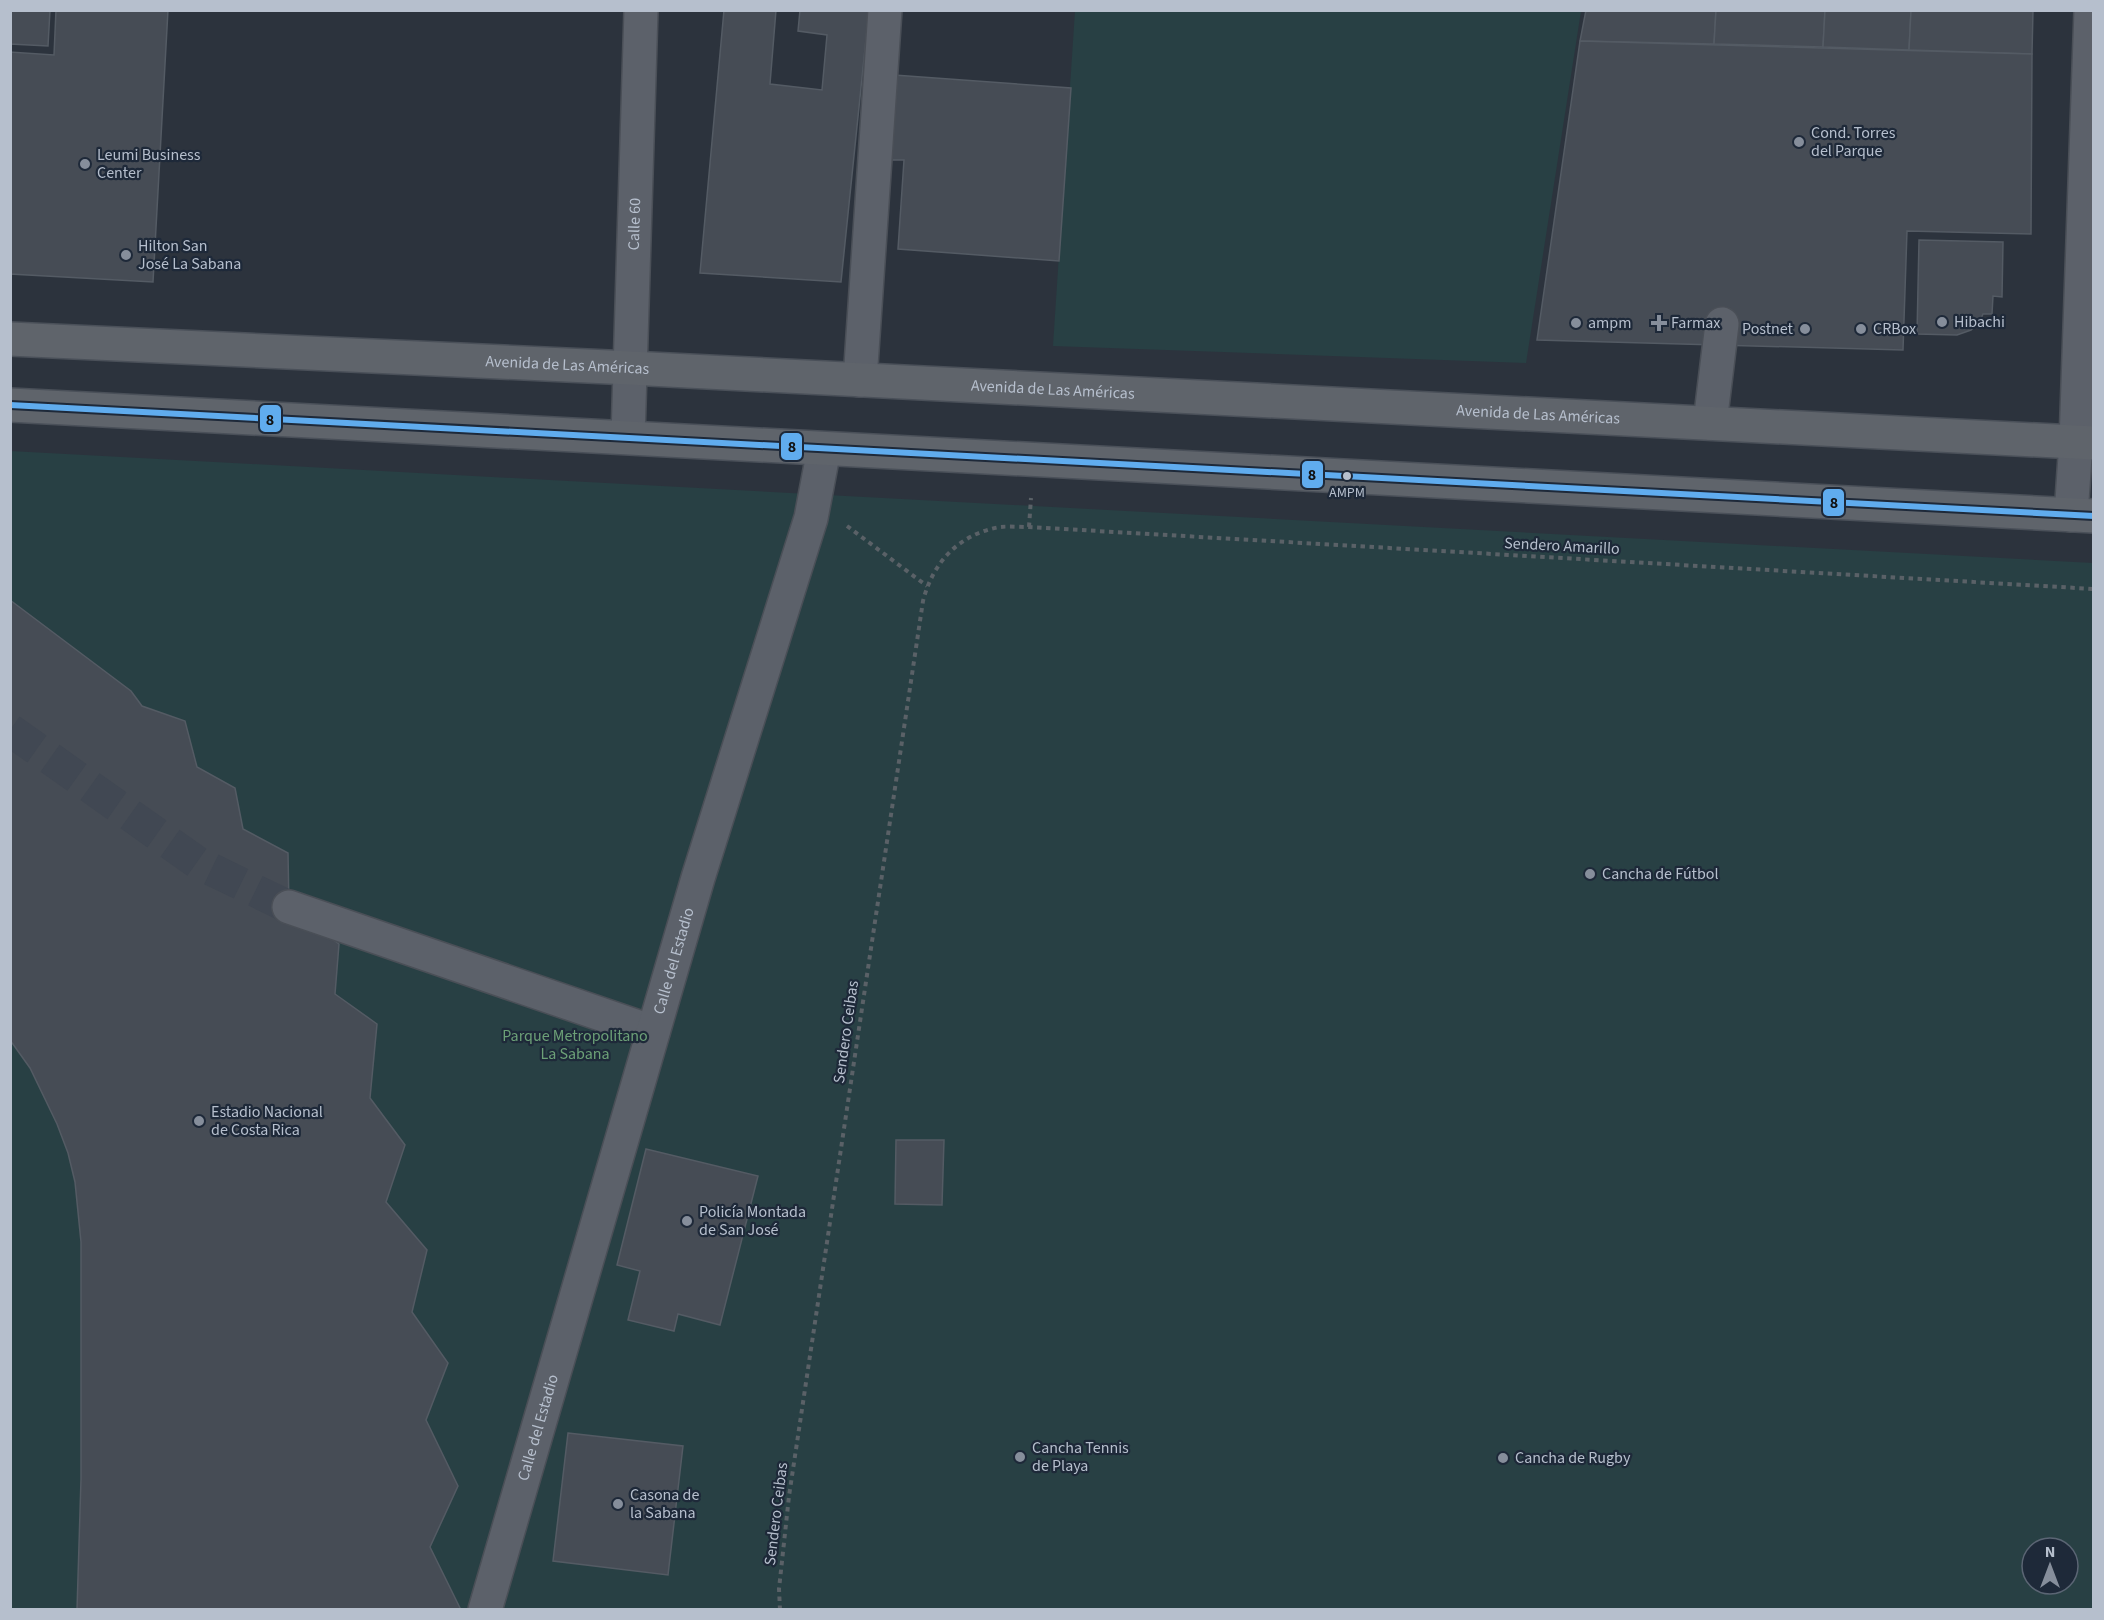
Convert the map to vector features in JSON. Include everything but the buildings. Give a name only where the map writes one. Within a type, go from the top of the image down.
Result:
[{"type":"main road","name":"Avenida de Las Américas","points":[[10,339],[2085,442]]},
{"type":"main road","points":[[10,405],[2082,515]]},
{"type":"street","name":"Calle 60","points":[[628,437],[641,10]]},
{"type":"street","points":[[860,380],[885,10]]},
{"type":"street","points":[[2082,515],[2091,10]]},
{"type":"street","points":[[1710,423],[1722,324]]},
{"type":"street","name":"Calle del Estadio","points":[[485,1610],[652,1032],[815,502],[824,449]]},
{"type":"street","points":[[290,907],[652,1032]]},
{"type":"path","points":[[1029,527],[1031,496]]},
{"type":"path","points":[[815,502],[927,586]]},
{"type":"path","name":"Sendero Ceibas","points":[[780,1610],[779,1589],[789,1496],[922,601],[935,569],[952,549],[975,534],[1001,527],[1029,527]]},
{"type":"path","name":"Sendero Amarillo","points":[[1029,527],[2094,589]]},
{"type":"green space","points":[[1075,11],[1581,11],[1526,363],[1053,346]]},
{"type":"green space","name":"Parque Metropolitano La Sabana","points":[[10,451],[2093,563],[2093,1609],[11,1609]]},
{"type":"tunnel","points":[[10,730],[198,863],[289,907]]},
{"type":"transit line","name":"8","points":[[10,405],[2094,516]]},
{"type":"place","name":"Cond. Torres del Parque","points":[[1799,142]]},
{"type":"place","name":"Leumi Business Center","points":[[85,164]]},
{"type":"place","name":"Hilton San José La Sabana","points":[[126,255]]},
{"type":"place","name":"Hibachi","points":[[1942,322]]},
{"type":"place","name":"ampm","points":[[1576,323]]},
{"type":"place","name":"Farmax","points":[[1659,323]]},
{"type":"place","name":"Postnet","points":[[1805,329]]},
{"type":"place","name":"CRBox","points":[[1861,329]]},
{"type":"place","name":"AMPM","points":[[1347,476]]},
{"type":"place","name":"Cancha de Fútbol","points":[[1590,874]]},
{"type":"place","name":"Estadio Nacional de Costa Rica","points":[[199,1121]]},
{"type":"place","name":"Policía Montada de San José","points":[[687,1221]]},
{"type":"place","name":"Cancha Tennis de Playa","points":[[1020,1457]]},
{"type":"place","name":"Cancha de Rugby","points":[[1503,1458]]},
{"type":"place","name":"Casona de la Sabana","points":[[618,1504]]}]
